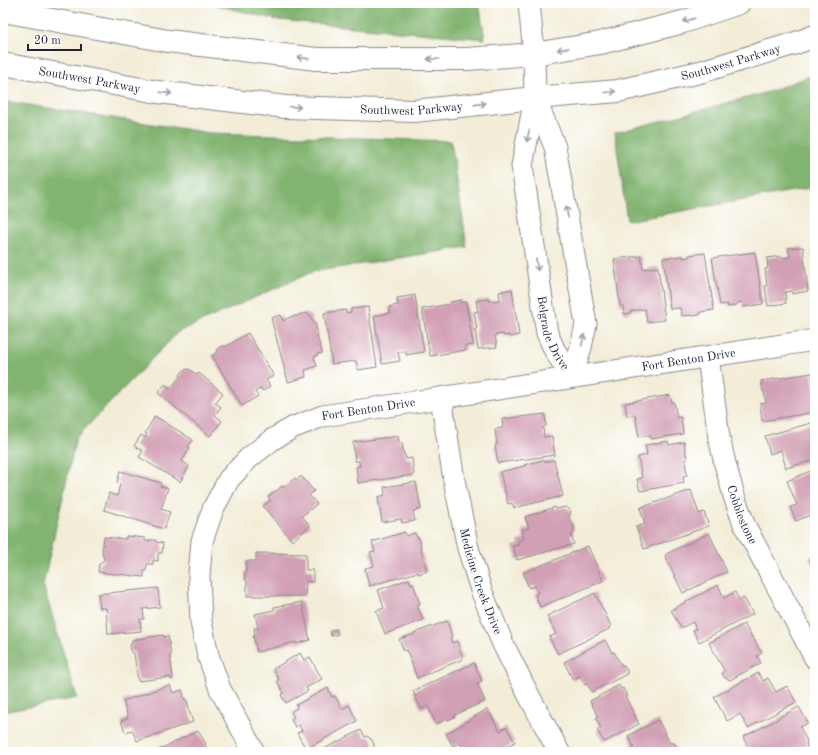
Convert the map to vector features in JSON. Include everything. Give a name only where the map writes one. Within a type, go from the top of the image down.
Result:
[{"type":"main road","points":[[3,11],[168,41],[316,59],[467,58],[534,54],[600,43],[683,22],[739,3]]},
{"type":"main road","name":"Southwest Parkway","points":[[3,64],[158,92],[286,106],[414,111],[618,91],[700,72],[796,44],[815,36]]},
{"type":"street","name":"Belgrade Drive","points":[[529,3],[534,54],[536,98],[522,166],[548,334],[555,351],[572,377]]},
{"type":"street","name":"Belgrade Drive","points":[[536,98],[555,147],[586,324],[572,377]]},
{"type":"street","name":"Fort Benton Drive","points":[[254,752],[220,689],[208,655],[201,622],[199,575],[202,541],[213,509],[229,478],[248,458],[273,439],[294,427],[323,416],[815,340]]},
{"type":"street","name":"Cobblestone","points":[[708,357],[719,437],[735,499],[744,524],[815,658]]},
{"type":"street","name":"Medicine Creek Drive","points":[[442,398],[454,480],[466,541],[479,583],[503,644],[559,752]]},
{"type":"green space","points":[[207,3],[479,3],[485,39],[278,20]]},
{"type":"green space","points":[[815,74],[815,187],[627,221],[615,133],[768,92]]},
{"type":"green space","points":[[3,101],[210,133],[451,141],[467,247],[312,272],[178,332],[76,438],[43,585],[77,698],[3,712]]},
{"type":"building","points":[[803,247],[808,291],[792,294],[792,291],[785,292],[786,303],[768,306],[765,286],[767,286],[765,269],[768,268],[767,258],[780,256],[780,258],[790,257],[788,248]]},
{"type":"building","points":[[812,249],[815,249],[815,266],[814,266]]},
{"type":"building","points":[[755,252],[763,304],[743,307],[742,302],[728,307],[728,304],[720,305],[712,258]]},
{"type":"building","points":[[705,253],[714,310],[700,312],[700,315],[682,316],[680,308],[670,309],[663,258],[683,256],[683,258],[689,257],[689,255]]},
{"type":"building","points":[[641,256],[643,269],[658,267],[665,320],[647,322],[645,309],[630,311],[631,313],[624,314],[623,306],[620,306],[614,259]]},
{"type":"building","points":[[512,289],[519,335],[509,337],[509,335],[504,336],[503,334],[495,335],[497,347],[478,349],[474,312],[478,311],[476,301],[489,299],[489,301],[500,300],[499,292]]},
{"type":"building","points":[[415,295],[424,352],[406,355],[406,351],[398,352],[400,361],[382,364],[374,316],[390,313],[389,307],[398,305],[397,298]]},
{"type":"building","points":[[461,300],[461,303],[466,302],[473,345],[465,346],[466,350],[430,356],[422,309],[450,304],[450,302]]},
{"type":"building","points":[[368,307],[377,367],[358,370],[356,361],[332,364],[324,313],[346,310],[346,313],[351,312],[351,309]]},
{"type":"building","points":[[306,313],[311,316],[313,323],[315,323],[322,353],[317,354],[317,356],[314,357],[317,366],[305,370],[306,377],[288,382],[271,318],[281,315],[283,321],[293,316]]},
{"type":"building","points":[[248,333],[274,376],[266,380],[270,386],[263,391],[261,388],[255,392],[258,396],[242,406],[212,356],[218,349],[223,346],[227,346]]},
{"type":"building","points":[[189,369],[197,375],[199,373],[223,393],[215,403],[221,407],[215,415],[222,421],[210,436],[158,393],[165,384],[170,389],[184,370]]},
{"type":"building","points":[[812,373],[815,390],[815,412],[762,421],[760,404],[766,403],[761,381]]},
{"type":"building","points":[[670,395],[672,403],[674,402],[677,418],[681,417],[683,434],[651,439],[650,435],[639,437],[635,414],[627,416],[625,403]]},
{"type":"building","points":[[545,414],[546,426],[543,427],[544,437],[552,436],[555,455],[498,463],[495,445],[497,445],[495,429],[503,428],[502,419]]},
{"type":"building","points":[[155,416],[193,440],[182,461],[189,466],[180,482],[139,457],[143,451],[134,446],[141,435],[145,438],[147,434],[145,433]]},
{"type":"building","points":[[815,422],[815,460],[786,468],[781,450],[770,454],[765,436]]},
{"type":"building","points":[[398,436],[399,443],[402,443],[406,459],[412,458],[414,475],[358,483],[356,467],[360,466],[359,461],[355,461],[353,442]]},
{"type":"building","points":[[668,441],[669,445],[684,442],[687,460],[685,460],[687,475],[683,476],[684,483],[640,491],[637,479],[642,478],[638,457],[647,455],[645,445]]},
{"type":"building","points":[[543,460],[544,462],[554,460],[563,496],[514,508],[512,503],[508,504],[500,472]]},
{"type":"building","points":[[815,469],[815,513],[796,521],[790,507],[797,505],[787,481]]},
{"type":"building","points":[[120,471],[161,483],[160,486],[168,488],[161,509],[170,512],[164,529],[104,510],[109,493],[117,496],[120,484],[117,483]]},
{"type":"building","points":[[301,476],[314,491],[309,495],[317,504],[302,516],[310,526],[292,541],[263,506],[271,500],[268,497],[275,491],[282,486],[283,488],[295,478],[297,480]]},
{"type":"building","points":[[416,482],[421,509],[413,511],[415,521],[402,523],[401,519],[382,522],[378,497],[385,495],[384,487]]},
{"type":"building","points":[[691,490],[699,514],[704,512],[709,526],[644,549],[636,527],[645,524],[640,508]]},
{"type":"building","points":[[555,507],[556,509],[565,507],[571,511],[569,518],[574,528],[573,534],[571,535],[574,544],[517,560],[513,546],[519,545],[518,541],[524,539],[522,530],[529,528],[525,517]]},
{"type":"building","points":[[405,532],[406,536],[415,533],[417,538],[419,538],[427,571],[418,574],[418,572],[369,586],[365,568],[374,566],[370,552],[375,551],[372,542]]},
{"type":"building","points":[[709,533],[727,572],[683,593],[665,556],[666,554]]},
{"type":"building","points":[[126,536],[145,538],[145,541],[156,540],[156,542],[163,543],[162,553],[158,553],[158,561],[153,560],[153,564],[147,564],[146,571],[144,571],[144,577],[98,572],[99,564],[104,559],[102,553],[104,537],[126,539]]},
{"type":"building","points":[[588,546],[603,581],[540,607],[535,594],[538,593],[535,586],[529,588],[523,573]]},
{"type":"building","points":[[256,553],[306,554],[306,570],[313,570],[313,582],[306,581],[305,596],[247,596],[247,581],[245,580],[246,561],[256,561]]},
{"type":"building","points":[[815,555],[815,568],[814,569],[809,558]]},
{"type":"building","points":[[409,579],[411,584],[413,583],[420,604],[417,605],[423,620],[385,634],[376,611],[384,608],[378,590]]},
{"type":"building","points":[[718,585],[724,598],[735,592],[739,600],[744,598],[753,614],[699,642],[693,630],[696,629],[693,622],[681,628],[671,610]]},
{"type":"building","points":[[158,588],[160,607],[143,609],[144,619],[140,619],[141,631],[108,634],[106,608],[100,608],[98,594]]},
{"type":"building","points":[[595,593],[611,626],[609,629],[558,654],[549,637],[556,634],[547,616]]},
{"type":"building","points":[[302,602],[310,640],[257,652],[253,636],[255,636],[254,628],[258,628],[255,614],[274,610],[274,607]]},
{"type":"building","points":[[447,621],[452,637],[450,638],[452,643],[457,641],[463,659],[417,678],[407,650],[404,651],[399,639]]},
{"type":"building","points":[[744,624],[762,653],[757,656],[761,663],[730,680],[725,678],[722,674],[724,670],[709,643]]},
{"type":"building","points":[[336,629],[338,634],[331,636],[330,631]]},
{"type":"building","points":[[163,635],[164,637],[168,636],[173,679],[170,679],[170,677],[138,681],[134,653],[131,651],[130,645],[132,640]]},
{"type":"building","points":[[605,640],[612,653],[614,652],[621,665],[627,670],[627,674],[592,692],[587,684],[585,685],[580,676],[573,680],[564,662]]},
{"type":"building","points":[[300,653],[304,660],[310,657],[322,679],[306,688],[308,691],[286,703],[281,695],[284,693],[277,681],[279,680],[273,669]]},
{"type":"building","points":[[474,663],[482,681],[477,683],[485,701],[455,715],[455,717],[436,724],[428,706],[421,709],[413,691]]},
{"type":"building","points":[[758,673],[763,681],[768,678],[776,692],[787,686],[796,702],[748,728],[740,714],[727,721],[714,697]]},
{"type":"building","points":[[170,685],[173,693],[182,690],[193,722],[137,741],[132,730],[125,732],[121,721],[128,718],[123,701]]},
{"type":"building","points":[[619,685],[621,689],[623,688],[627,696],[625,696],[639,724],[604,742],[597,730],[601,728],[596,718],[598,716],[590,701]]},
{"type":"building","points":[[328,688],[332,697],[335,696],[342,709],[349,705],[357,721],[306,749],[297,733],[302,731],[299,725],[295,727],[291,719],[294,717],[291,712],[297,708],[296,705]]},
{"type":"building","points":[[799,707],[808,723],[800,727],[807,741],[806,745],[810,751],[743,752],[749,749],[743,737]]},
{"type":"building","points":[[487,709],[500,731],[506,727],[515,742],[498,752],[465,752],[460,743],[453,746],[446,734]]},
{"type":"building","points":[[658,720],[670,743],[674,743],[677,749],[676,752],[632,752],[630,750],[634,747],[628,736]]},
{"type":"building","points":[[361,730],[365,737],[367,736],[372,740],[374,752],[318,752]]},
{"type":"building","points":[[198,731],[209,752],[154,752],[185,737]]}]
